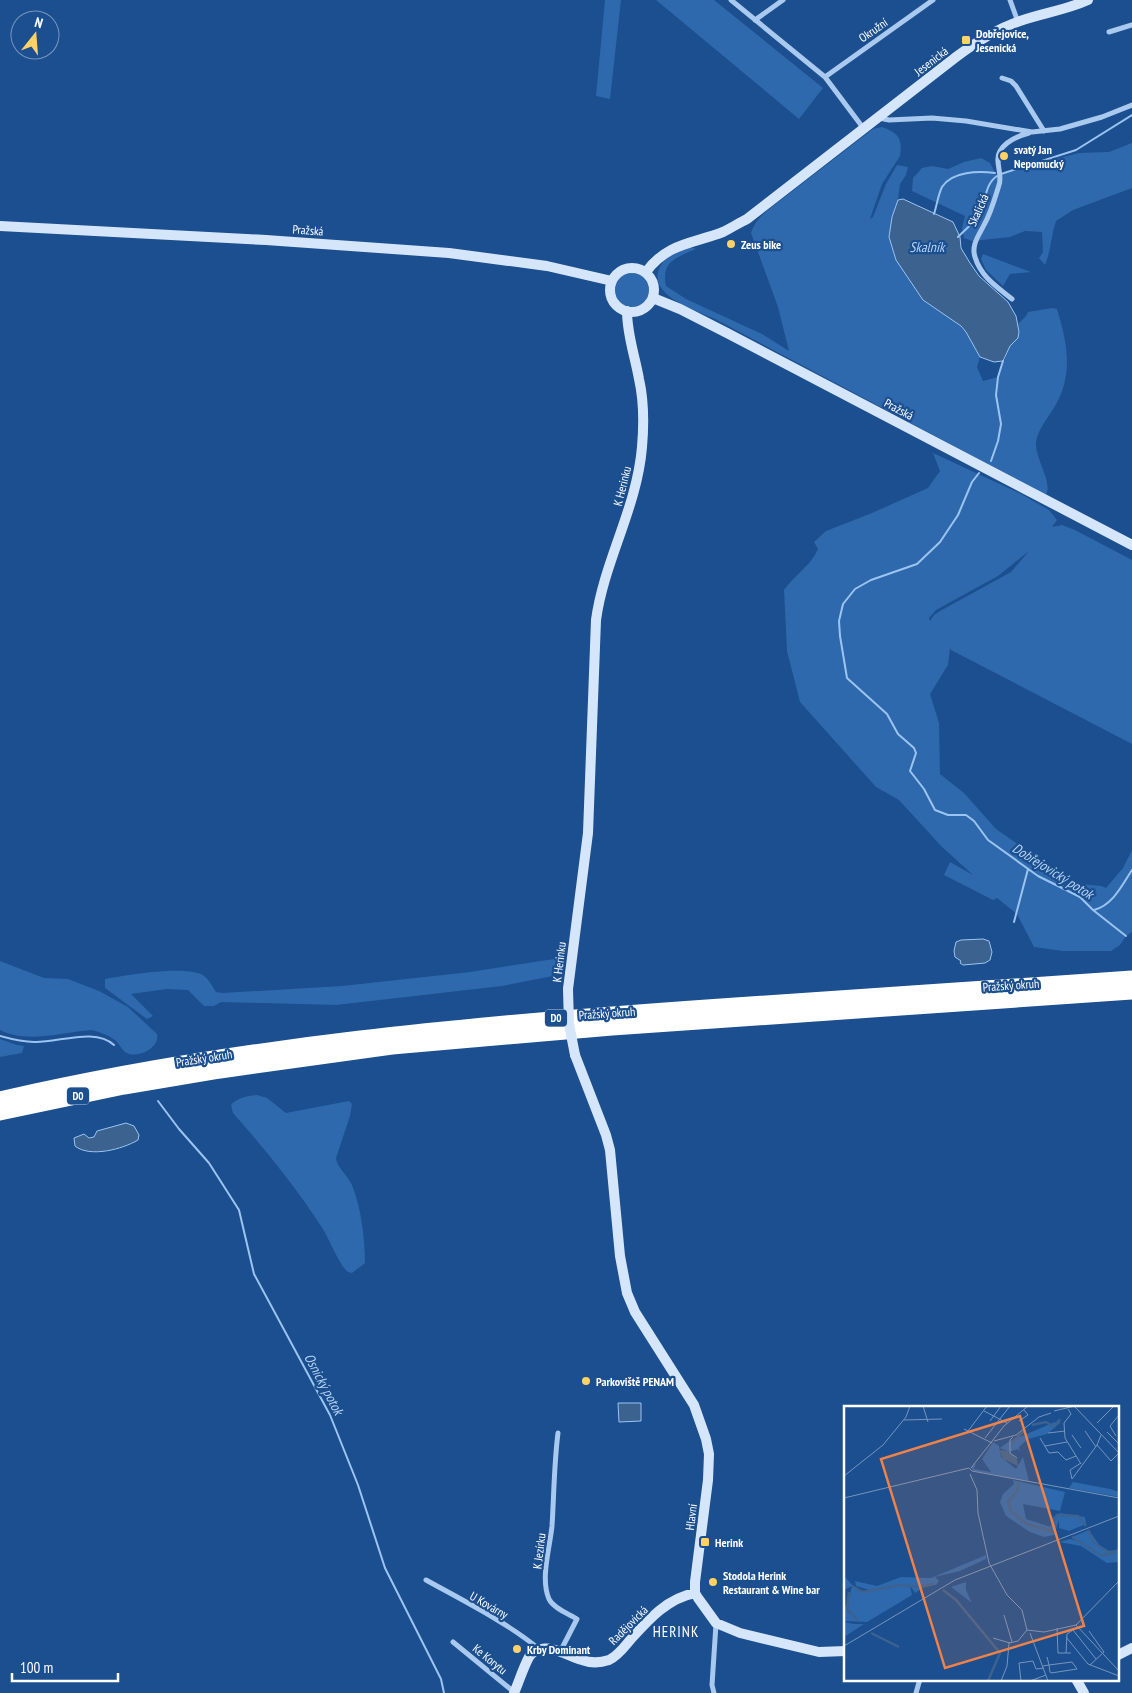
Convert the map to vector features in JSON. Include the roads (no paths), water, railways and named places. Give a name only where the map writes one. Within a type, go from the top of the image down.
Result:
[{"type":"highway","name":"Pražský okruh","points":[[0,1113],[124,1087],[213,1072],[392,1047],[1111,986],[1132,978]]},
{"type":"highway","name":"Pražský okruh","points":[[0,1099],[114,1075],[204,1059],[337,1040],[504,1022],[1111,986],[1132,992]]},
{"type":"street","points":[[731,0],[825,77],[864,129]]},
{"type":"street","points":[[755,20],[782,0]]},
{"type":"street","name":"Okružní","points":[[825,77],[933,0]]},
{"type":"street","points":[[1010,0],[1018,22]]},
{"type":"street","name":"Jesenická","points":[[646,272],[656,260],[674,247],[724,231],[747,219],[988,34],[1018,22],[1073,7],[1088,0]]},
{"type":"street","points":[[1109,32],[1132,25]]},
{"type":"street","points":[[1002,78],[1011,81],[1016,86],[1044,131]]},
{"type":"street","name":"Skalická","points":[[1012,299],[983,275],[974,256],[978,234],[984,226],[1000,182],[998,158],[1000,152],[1016,137],[1032,132],[1060,130],[1132,105]]},
{"type":"street","name":"Skalická","points":[[878,118],[889,120],[932,118],[1032,132]]},
{"type":"street","name":"Pražská","points":[[0,226],[266,240],[449,254],[547,266],[612,281]]},
{"type":"street","points":[[628,268],[636,268],[646,272],[654,285],[653,298],[649,305],[642,310],[627,312],[612,300],[610,292],[612,281],[618,273],[628,268]]},
{"type":"street","name":"Pražská","points":[[653,298],[680,309],[727,333],[1132,545]]},
{"type":"street","name":"K Herinku","points":[[627,312],[629,335],[640,380],[644,408],[640,462],[622,532],[602,594],[596,623],[588,833],[568,989],[570,1024],[575,1055],[608,1142],[620,1256],[628,1293]]},
{"type":"street","name":"Hlavní","points":[[628,1293],[635,1312],[694,1405],[706,1439],[709,1454],[708,1480],[695,1593]]},
{"type":"street","name":"K Jezírku","points":[[558,1433],[546,1585],[548,1598],[552,1603],[577,1619],[560,1652]]},
{"type":"street","name":"U Kovárny","points":[[426,1580],[507,1627],[539,1650]]},
{"type":"street","points":[[695,1593],[705,1611],[716,1623],[740,1633],[819,1652],[844,1651]]},
{"type":"street","name":"Radějovická","points":[[539,1650],[548,1648],[587,1661],[599,1662],[611,1659],[671,1601],[686,1594],[695,1593]]},
{"type":"street","points":[[714,1693],[712,1685],[716,1623]]},
{"type":"street","name":"Ke Korytu","points":[[453,1642],[514,1693]]},
{"type":"street","points":[[1120,1654],[1132,1648]]},
{"type":"street","points":[[514,1693],[529,1658],[539,1650]]},
{"type":"street","points":[[916,1693],[920,1680]]},
{"type":"street","points":[[1077,1680],[1084,1693]]},
{"type":"water","name":"Skalník","points":[[903,199],[953,222],[960,237],[961,248],[970,263],[979,276],[1008,302],[1016,316],[1019,332],[1018,338],[1010,346],[1003,361],[994,362],[980,357],[961,326],[923,300],[896,260],[889,237],[892,217],[898,200]]},
{"type":"water","points":[[983,939],[989,941],[992,952],[990,960],[985,963],[963,965],[955,957],[956,942]]},
{"type":"water","points":[[126,1123],[134,1126],[139,1135],[138,1140],[115,1149],[98,1152],[81,1150],[75,1146],[74,1138],[84,1134],[89,1138],[94,1137],[97,1131]]},
{"type":"water","points":[[618,1403],[641,1403],[641,1421],[619,1422]]},
{"type":"waterway","name":"Dobřejovický potok","points":[[1001,174],[1076,150],[1132,115]]},
{"type":"waterway","name":"Dobřejovický potok","points":[[934,214],[939,193],[946,182],[966,173],[995,173]]},
{"type":"waterway","points":[[958,237],[980,213],[990,183],[997,176]]},
{"type":"waterway","name":"Dobřejovický potok","points":[[991,461],[998,441],[1001,424],[996,395],[998,377],[1003,361]]},
{"type":"waterway","name":"Dobřejovický potok","points":[[979,473],[972,482],[958,515],[940,542],[917,564],[871,580],[855,589],[843,604],[839,621],[847,678],[887,714],[898,734],[914,748],[916,753],[910,771],[924,789],[935,810],[948,815],[966,815],[974,821],[988,840],[1038,876],[1080,897],[1093,910],[1126,936]]},
{"type":"waterway","points":[[1014,922],[1028,869]]},
{"type":"waterway","points":[[1094,910],[1107,904],[1112,899],[1132,870]]},
{"type":"waterway","name":"Osnický potok","points":[[0,1036],[34,1042],[87,1036],[97,1037],[114,1045]]},
{"type":"waterway","name":"Osnický potok","points":[[158,1101],[179,1129],[209,1163],[239,1210],[254,1274],[330,1415],[358,1485],[385,1568],[441,1679],[444,1693]]},
{"type":"place","name":"Dobřejovice, Jesenická","points":[[966,40]]},
{"type":"place","name":"svatý Jan Nepomucký","points":[[1004,156]]},
{"type":"place","name":"Zeus bike","points":[[731,244]]},
{"type":"place","name":"Parkoviště PENAM","points":[[586,1381]]},
{"type":"place","name":"Herink","points":[[705,1542]]},
{"type":"place","name":"Stodola Herink Restaurant & Wine bar","points":[[713,1582]]},
{"type":"place","name":"Krby Dominant","points":[[517,1649]]},
{"type":"district","name":"HERINK","points":[[676,1631]]}]
